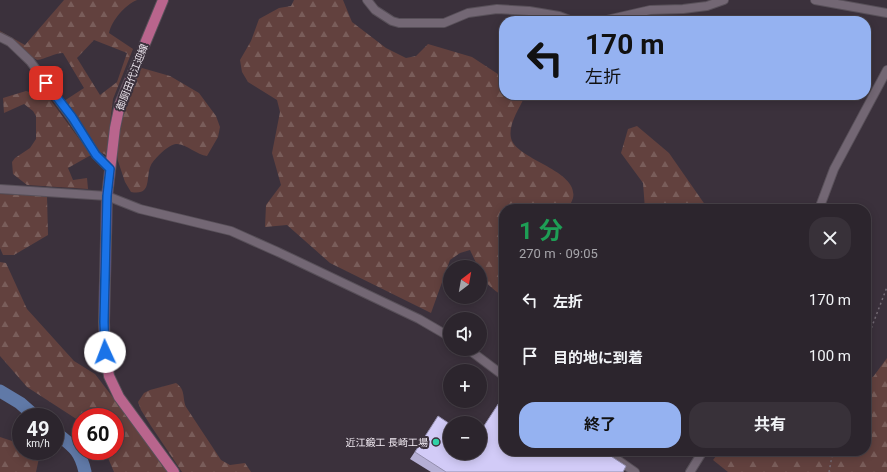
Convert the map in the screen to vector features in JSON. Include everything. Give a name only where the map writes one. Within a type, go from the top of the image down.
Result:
[{"type":"main road","name":"御厨田代江迎線","points":[[163,0],[120,104],[115,128],[107,196],[104,322],[105,352],[109,376],[119,397],[174,472]]},
{"type":"street","points":[[367,0],[375,10],[392,21],[399,23],[444,23],[468,13],[497,9],[529,11],[559,16]]},
{"type":"street","points":[[624,16],[650,10],[683,9],[707,6],[724,0]]},
{"type":"street","points":[[815,0],[887,13]]},
{"type":"street","points":[[0,37],[10,42],[30,61],[72,117],[96,155],[110,169]]},
{"type":"street","points":[[871,100],[887,70]]},
{"type":"street","points":[[821,204],[834,169],[871,100]]},
{"type":"street","points":[[0,189],[107,196],[140,209],[231,231],[419,319],[443,333]]},
{"type":"street","points":[[477,356],[499,372]]},
{"type":"street","points":[[612,456],[635,472]]},
{"type":"street","points":[[690,472],[700,456]]},
{"type":"path","points":[[871,329],[887,287]]},
{"type":"path","points":[[829,472],[832,456]]},
{"type":"green space","points":[[64,0],[137,0],[128,5],[120,14],[113,23],[109,33],[133,49],[113,99],[106,155],[98,151],[64,101],[84,88],[63,53],[37,60],[0,36],[0,31],[25,45]],"holes":[[[94,40],[127,53],[117,82],[100,95],[77,58]]]},
{"type":"green space","points":[[294,0],[343,0],[352,22],[386,48],[406,58],[416,56],[428,44],[472,57],[499,75],[499,100],[523,100],[512,123],[510,133],[515,146],[567,180],[572,188],[573,198],[570,204],[499,204],[499,293],[487,283],[487,260],[475,260],[470,250],[460,253],[450,260],[443,260],[443,280],[431,313],[330,263],[287,225],[265,227],[266,205],[281,185],[272,153],[280,112],[277,100],[248,82],[242,72],[240,60],[251,41],[259,19],[279,8],[291,6]]},
{"type":"green space","points":[[142,68],[170,76],[199,93],[216,116],[220,127],[218,137],[207,156],[199,154],[180,144],[173,145],[158,156],[151,165],[147,184],[143,191],[131,192],[125,182],[118,161],[117,141],[122,124],[124,101],[137,72]]},
{"type":"green space","points":[[26,91],[49,98],[91,155],[68,168],[73,180],[87,178],[88,189],[27,185],[13,174],[12,162],[15,158],[30,148],[36,139],[36,116],[33,111],[24,104],[4,113],[3,98]]},
{"type":"green space","points":[[637,126],[669,153],[705,204],[645,204],[643,183],[621,153],[628,129]]},
{"type":"green space","points":[[0,194],[47,196],[48,235],[14,255],[3,255],[0,248]]},
{"type":"green space","points":[[0,262],[6,263],[27,309],[74,361],[95,374],[121,408],[72,408],[72,416],[64,411],[64,408],[59,408],[27,387],[0,356]]},
{"type":"green space","points":[[887,358],[887,472],[728,472],[713,460],[716,456],[871,456],[871,377],[873,377]]},
{"type":"green space","points":[[176,383],[183,391],[186,407],[221,460],[230,465],[245,463],[251,472],[182,472],[151,426],[138,402],[144,393],[150,390]]},
{"type":"green space","points":[[124,412],[170,472],[114,472],[109,460],[124,460]]},
{"type":"green space","points":[[0,437],[12,441],[12,460],[39,460],[36,472],[0,472]]},
{"type":"building","name":"近江鍛工 長崎工場","points":[[499,403],[499,456],[611,456],[626,466],[623,472],[446,472],[415,452],[438,416],[443,419],[443,460],[487,460],[487,421]]},
{"type":"waterway","points":[[0,391],[26,408]]},
{"type":"waterway","points":[[64,439],[78,453],[85,472]]},
{"type":"place","name":"近江鍛工 長崎工場","points":[[436,442]]},
{"type":"route","points":[[46,83],[72,117],[96,155],[110,169],[107,196],[104,322],[105,352]]}]
